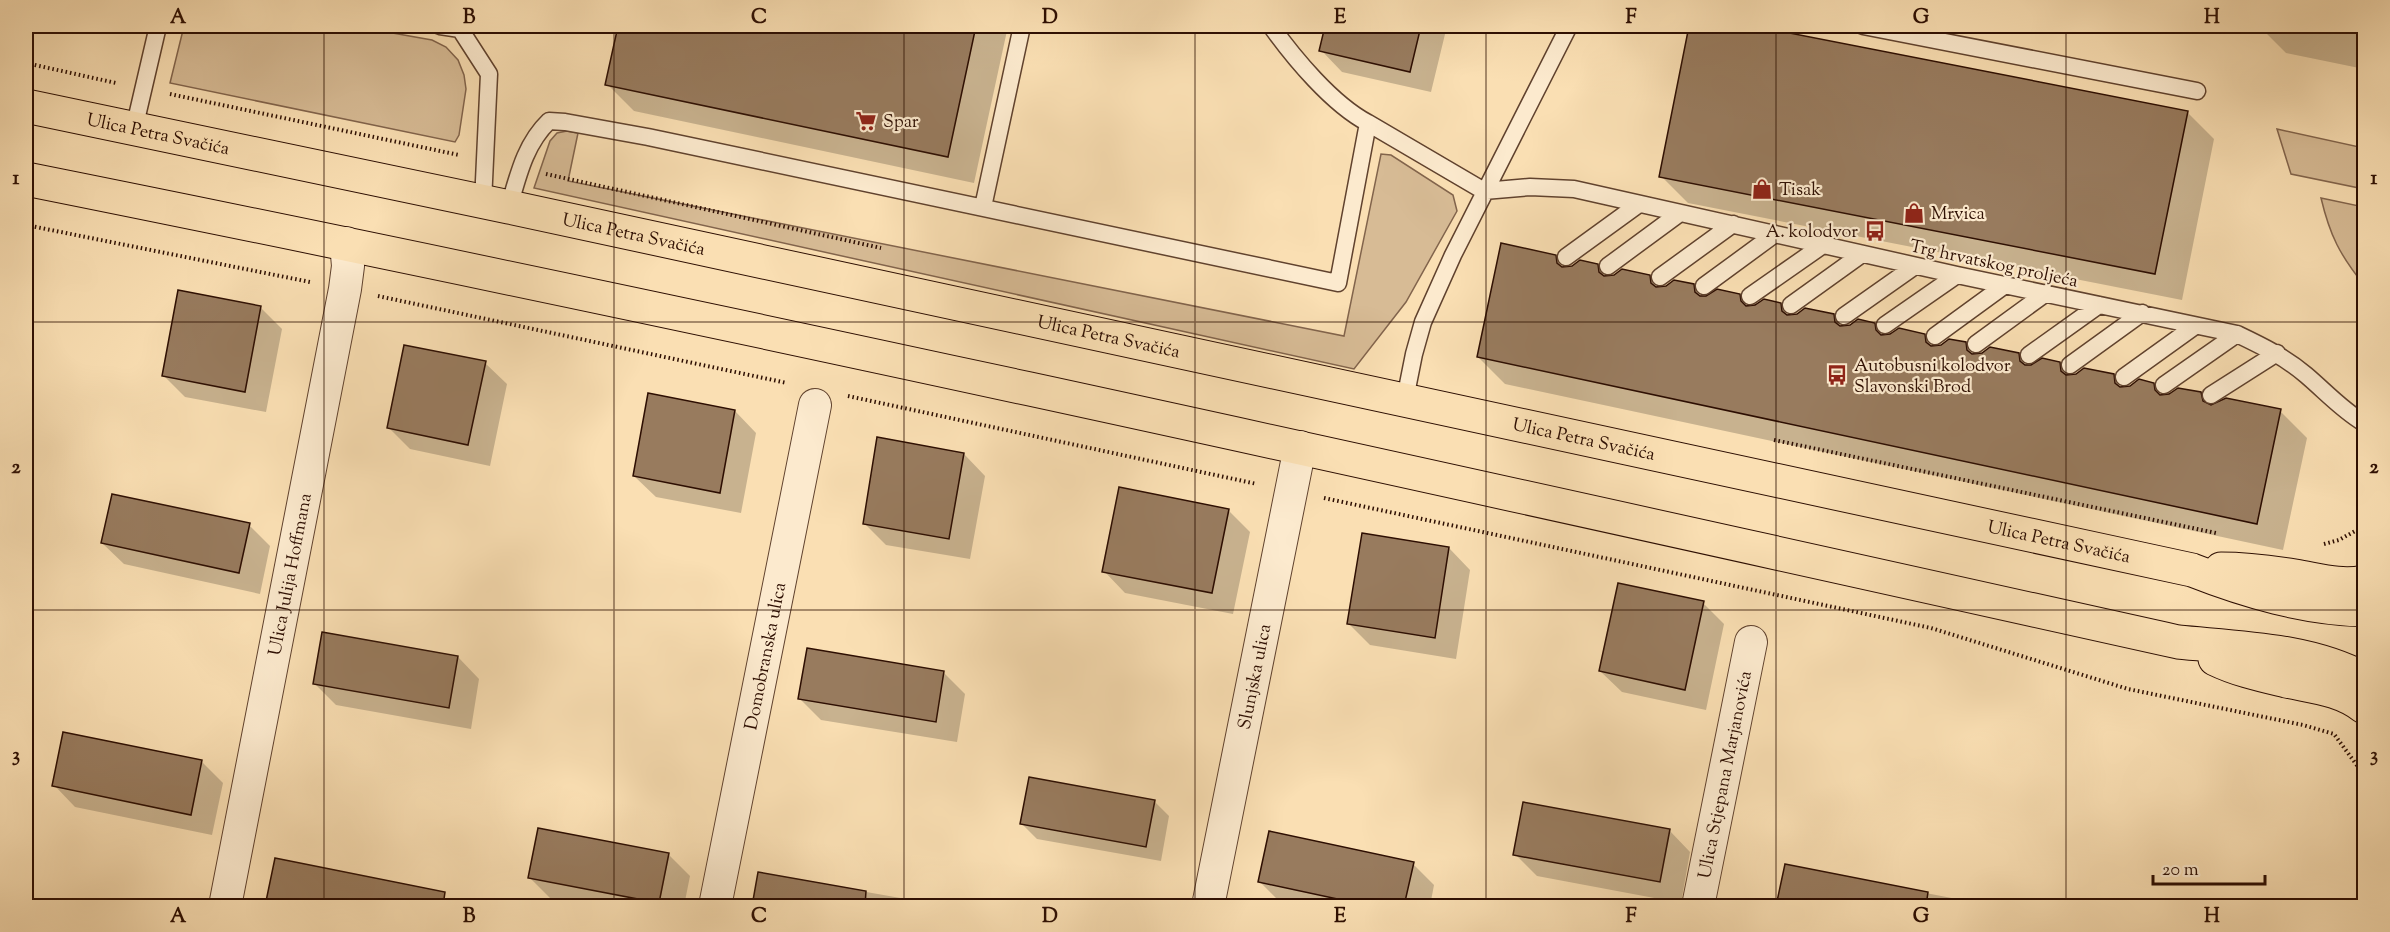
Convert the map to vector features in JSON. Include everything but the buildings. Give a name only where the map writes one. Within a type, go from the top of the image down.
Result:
[{"type":"main road","name":"Ulica Petra Svačića","points":[[26,106],[496,204],[2192,570]]},
{"type":"main road","points":[[26,179],[346,243],[1300,447],[2178,642],[2248,649],[2296,657],[2334,666],[2364,679]]},
{"type":"main road","points":[[2192,570],[2266,572],[2352,585],[2364,582]]},
{"type":"main road","points":[[2192,570],[2272,598],[2318,606],[2364,610]]},
{"type":"main road","points":[[2178,642],[2236,669],[2334,690],[2364,707]]},
{"type":"street","name":"Ulica Julija Hoffmana","points":[[225,906],[345,289],[348,266],[346,243]]},
{"type":"street","name":"Domobranska ulica","points":[[715,906],[816,405]]},
{"type":"street","name":"Slunjska ulica","points":[[1208,906],[1300,447]]},
{"type":"street","name":"Ulica Stjepana Marjanovića","points":[[1698,906],[1751,642]]},
{"type":"lane","points":[[134,129],[158,26]]},
{"type":"lane","points":[[440,26],[460,29],[489,74],[496,204]]},
{"type":"lane","points":[[983,207],[1022,26]]},
{"type":"lane","points":[[1271,26],[1289,51],[1350,114],[1484,191]]},
{"type":"lane","points":[[1405,399],[1414,354],[1424,322],[1484,191],[1569,26]]},
{"type":"lane","points":[[1863,26],[2198,91]]},
{"type":"lane","points":[[496,204],[520,168],[537,132],[549,121],[566,122],[648,136],[1338,283],[1368,123]]},
{"type":"lane","name":"Trg hrvatskog proljeća","points":[[1484,191],[1530,187],[1574,189],[1915,266],[2237,334],[2277,353],[2306,375],[2351,416],[2364,423]]},
{"type":"lane","points":[[1566,257],[1639,204]]},
{"type":"lane","points":[[1608,266],[1680,213]]},
{"type":"lane","points":[[1660,277],[1733,224]]},
{"type":"lane","points":[[1704,286],[1775,234]]},
{"type":"lane","points":[[1750,296],[1823,245]]},
{"type":"lane","points":[[1791,305],[1862,254]]},
{"type":"lane","points":[[1844,316],[1915,266]]},
{"type":"lane","points":[[1886,325],[1957,275]]},
{"type":"lane","points":[[1935,336],[2005,285]]},
{"type":"lane","points":[[1976,344],[2046,293]]},
{"type":"lane","points":[[2029,356],[2099,305]]},
{"type":"lane","points":[[2070,365],[2142,313]]},
{"type":"lane","points":[[2124,377],[2195,326]]},
{"type":"lane","points":[[2164,385],[2237,334]]},
{"type":"lane","points":[[2211,395],[2277,353]]},
{"type":"path","points":[[26,63],[111,82]]},
{"type":"path","points":[[174,94],[444,152]]},
{"type":"path","points":[[26,225],[313,282]]},
{"type":"path","points":[[1762,438],[2218,533]]},
{"type":"path","points":[[1323,498],[1931,628],[2128,689],[2303,725],[2334,734],[2364,775]]},
{"type":"path","points":[[2314,546],[2339,540],[2364,526]]},
{"type":"shaded area","points":[[184,26],[353,26],[432,40],[446,47],[458,60],[464,75],[466,89],[459,135],[455,142],[170,83]]},
{"type":"shaded area","points":[[2277,129],[2364,148],[2364,189],[2291,174]]},
{"type":"shaded area","points":[[567,131],[578,133],[568,181],[1344,336],[1381,154],[1391,155],[1453,195],[1457,211],[1406,302],[1354,369],[534,188],[550,141],[557,133]]},
{"type":"shaded area","points":[[2321,198],[2364,207],[2364,285],[2348,264],[2337,244]]},
{"type":"place","name":"Spar","points":[[866,121]]},
{"type":"place","name":"Tisak","points":[[1762,189]]},
{"type":"place","name":"Mrvica","points":[[1914,213]]},
{"type":"place","name":"A. kolodvor","points":[[1875,231]]},
{"type":"place","name":"Autobusni kolodvor Slavonski Brod","points":[[1837,375]]}]
